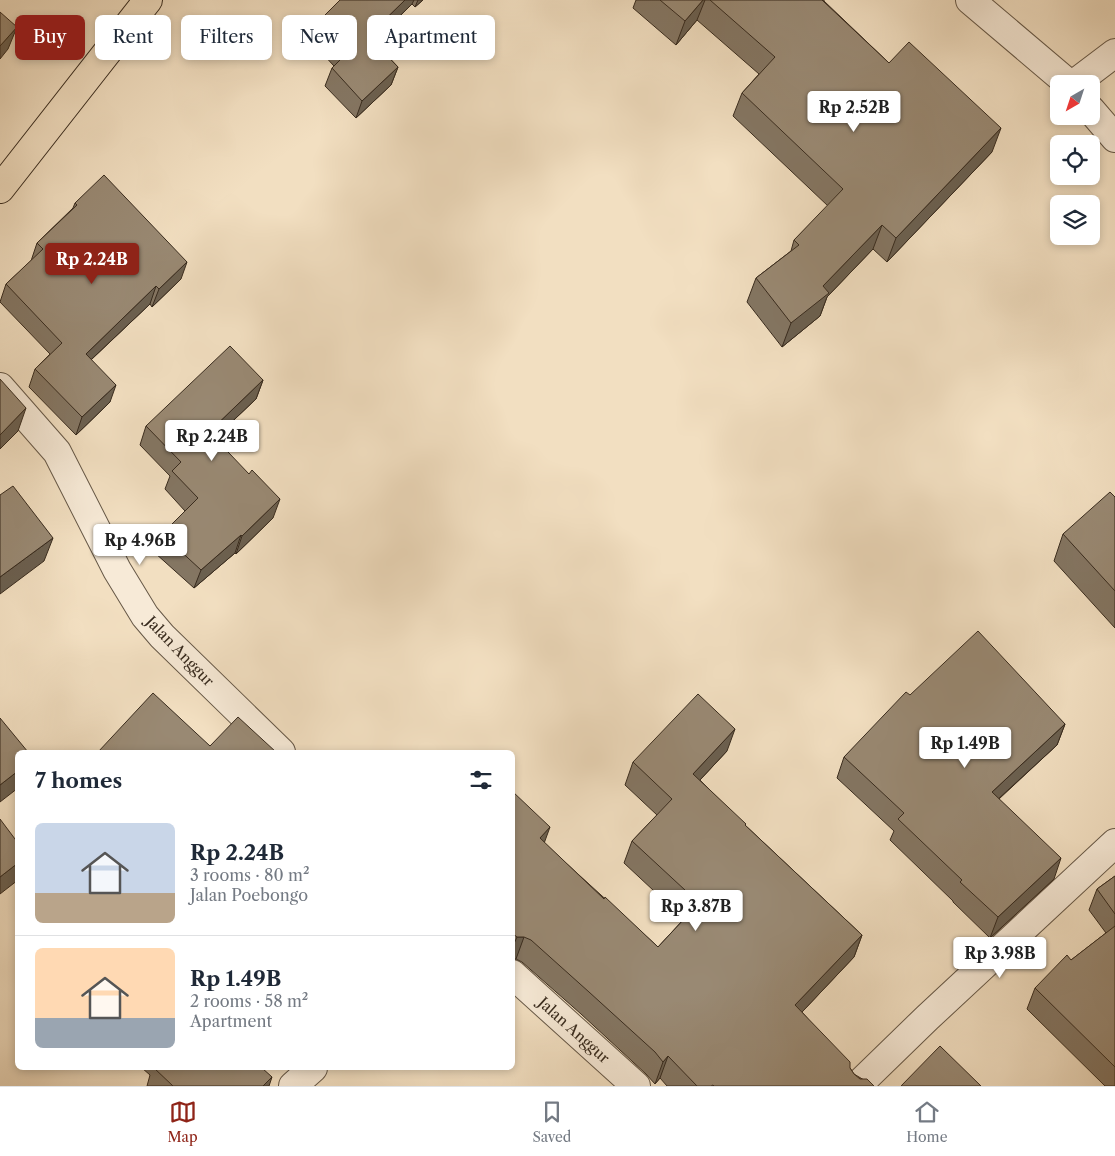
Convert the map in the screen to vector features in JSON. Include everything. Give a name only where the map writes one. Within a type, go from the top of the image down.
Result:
[{"type":"main road","points":[[0,189],[148,0]]},
{"type":"street","points":[[970,0],[1058,75]]},
{"type":"street","points":[[1086,75],[1115,53]]},
{"type":"street","points":[[1100,120],[1115,138]]},
{"type":"street","name":"Jalan Anggur","points":[[0,386],[57,452],[117,570],[145,616],[162,636],[279,750]]},
{"type":"street","points":[[856,1086],[1115,843]]},
{"type":"street","name":"Jalan Anggur","points":[[515,977],[636,1086]]},
{"type":"street","points":[[293,1086],[311,1070]]},
{"type":"building","points":[[340,0],[405,0],[390,15],[367,15],[367,60],[391,60],[398,67],[362,101],[332,68],[340,60],[357,60],[357,15],[325,15]]},
{"type":"building","points":[[660,0],[703,0],[685,21]]},
{"type":"building","points":[[710,0],[822,0],[889,63],[909,42],[1001,128],[896,238],[882,225],[823,286],[829,293],[791,323],[756,278],[799,245],[794,240],[843,189],[742,93],[775,57]]},
{"type":"building","points":[[0,12],[15,25],[15,29],[0,46]]},
{"type":"building","points":[[104,175],[187,262],[159,289],[156,286],[86,354],[116,385],[82,417],[35,369],[62,343],[6,284],[43,249],[37,243],[77,205],[75,203]]},
{"type":"building","points":[[230,346],[263,380],[209,432],[249,474],[252,470],[280,499],[242,536],[201,570],[162,534],[198,498],[172,471],[181,462],[146,426]]},
{"type":"building","points":[[0,379],[26,408],[0,435]]},
{"type":"building","points":[[13,486],[53,538],[0,577],[0,495]]},
{"type":"building","points":[[1110,492],[1115,497],[1115,591],[1063,534]]},
{"type":"building","points":[[978,631],[1065,724],[992,792],[1061,858],[998,917],[960,882],[962,880],[898,819],[904,813],[844,757],[906,692],[910,695]]},
{"type":"building","points":[[153,693],[210,746],[238,717],[274,750],[100,750]]},
{"type":"building","points":[[698,694],[735,729],[693,774],[862,935],[795,1005],[850,1062],[850,1068],[854,1074],[860,1079],[867,1079],[874,1086],[697,1086],[668,1056],[663,1062],[655,1052],[531,940],[515,935],[515,794],[550,827],[540,838],[658,947],[699,903],[632,841],[672,799],[633,762]]},
{"type":"building","points":[[0,718],[26,750],[15,750],[15,773],[0,785]]},
{"type":"building","points":[[0,819],[15,839],[15,865],[0,877]]},
{"type":"building","points":[[1115,876],[1115,914],[1097,889]]},
{"type":"building","points":[[1115,926],[1115,1067],[1035,988],[1067,955],[1071,960]]},
{"type":"building","points":[[940,1046],[981,1086],[901,1086]]},
{"type":"building","points":[[156,1070],[264,1070],[272,1077],[263,1086],[173,1086]]}]
